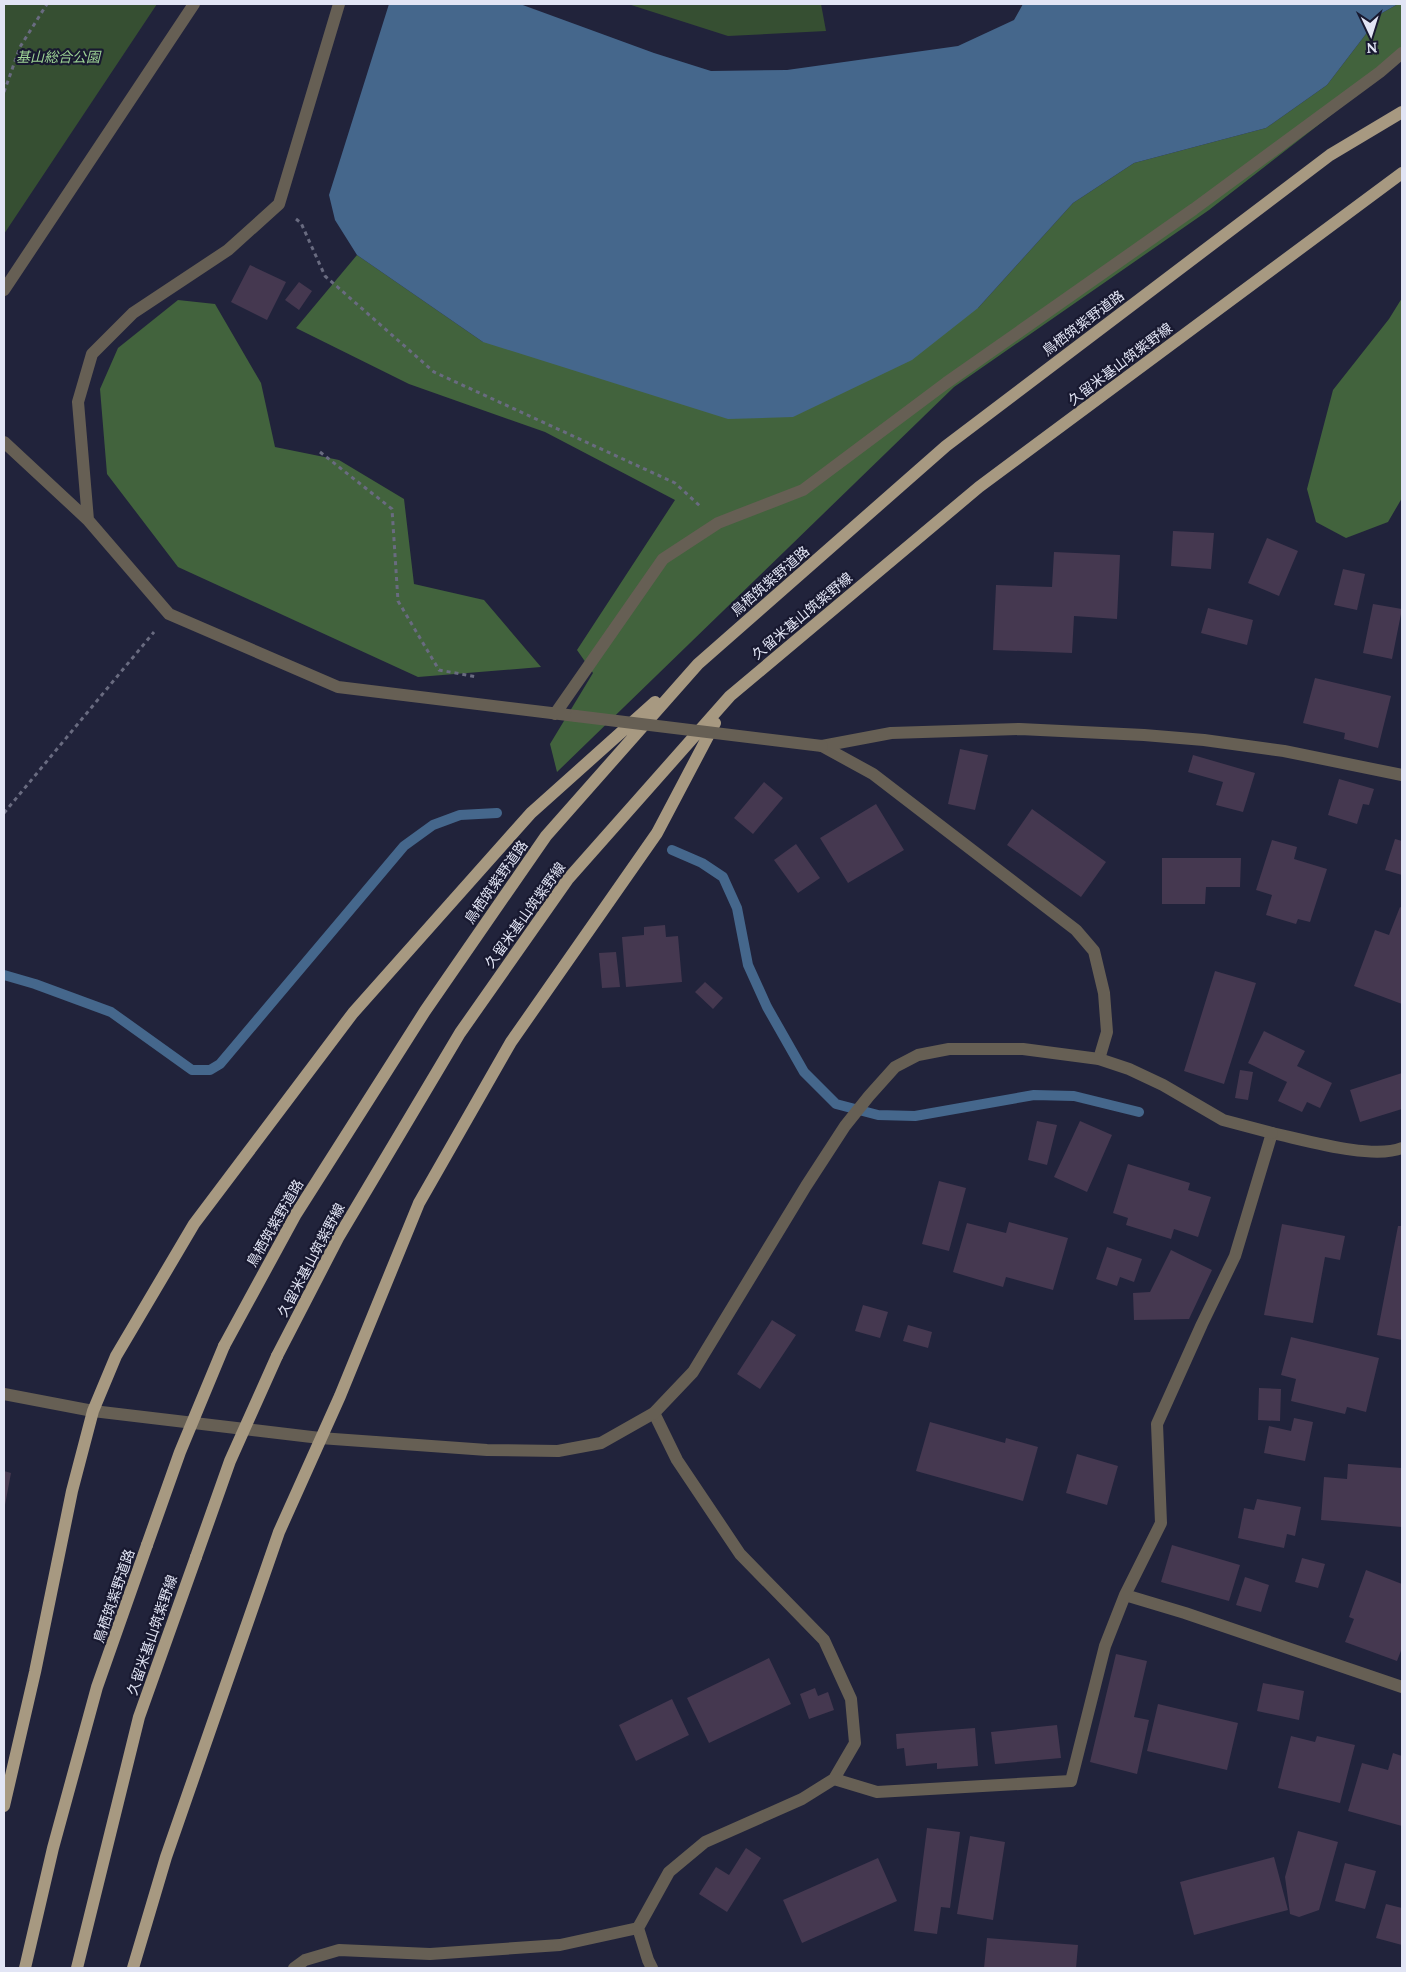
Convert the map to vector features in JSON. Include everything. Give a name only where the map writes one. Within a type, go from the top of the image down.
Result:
[{"type":"main road","name":"鳥栖筑紫野道路","points":[[25,1968],[53,1848],[97,1688],[180,1452],[224,1346],[296,1214],[425,1011],[541,844],[698,664],[946,446],[1330,156],[1402,112]]},
{"type":"main road","name":"久留米基山筑紫野線","points":[[76,1968],[139,1718],[230,1461],[277,1356],[338,1238],[460,1033],[568,879],[730,696],[980,487],[1402,173]]},
{"type":"main road","points":[[4,1806],[35,1672],[72,1490],[93,1411],[116,1356],[194,1224],[353,1013],[530,813],[698,664]]},
{"type":"main road","points":[[133,1968],[166,1856],[279,1532],[340,1396],[419,1203],[511,1042],[657,833],[730,696]]},
{"type":"street","points":[[4,290],[194,4]]},
{"type":"street","points":[[88,520],[78,402],[92,354],[133,313],[228,250],[279,204],[339,4]]},
{"type":"street","points":[[555,714],[663,559],[718,523],[803,490],[946,383],[1202,203],[1372,77],[1402,52]]},
{"type":"street","points":[[4,442],[88,520],[169,614],[338,687],[822,746],[891,733],[1020,729],[1144,735],[1204,740],[1284,751],[1402,775]]},
{"type":"street","points":[[822,746],[873,774],[1076,930],[1094,951],[1104,993],[1107,1032],[1099,1059]]},
{"type":"street","points":[[4,1394],[93,1411],[320,1438],[487,1450],[558,1451],[601,1443],[654,1413],[693,1372],[806,1186],[845,1126],[869,1096],[895,1067],[918,1055],[949,1048],[1023,1049],[1099,1059],[1163,1085],[1223,1120],[1272,1133],[1367,1152],[1402,1148]]},
{"type":"street","points":[[834,1779],[878,1792],[1071,1781],[1105,1646],[1125,1595],[1161,1523],[1157,1424],[1235,1256],[1272,1133]]},
{"type":"street","points":[[652,1968],[638,1928],[668,1872],[705,1842],[802,1799],[834,1779],[855,1743],[851,1700],[824,1640],[740,1554],[676,1460],[654,1413]]},
{"type":"street","points":[[1125,1595],[1185,1613],[1402,1687]]},
{"type":"street","points":[[294,1968],[305,1960],[339,1950],[430,1954],[540,1946],[560,1944],[638,1928]]},
{"type":"path","points":[[4,92],[20,47],[47,4]]},
{"type":"path","points":[[279,204],[301,223],[325,276],[434,372],[674,483],[718,523]]},
{"type":"path","points":[[320,452],[392,509],[398,601],[439,670],[485,678]]},
{"type":"path","points":[[4,812],[169,614]]},
{"type":"green space","name":"基山総合公園","points":[[4,4],[157,4],[4,234]]},
{"type":"green space","points":[[628,4],[821,4],[826,31],[728,36]]},
{"type":"green space","points":[[1398,4],[1402,4],[1402,60],[1209,210],[954,387],[557,772],[550,744],[593,673],[577,650],[675,500],[545,432],[409,384],[296,328],[357,255],[483,342],[978,308],[1073,203],[1134,163],[1266,128],[1327,85],[1382,13]]},
{"type":"green space","points":[[1402,298],[1402,498],[1388,522],[1346,538],[1316,522],[1307,489],[1333,390],[1389,319]]},
{"type":"green space","points":[[178,300],[215,304],[261,383],[275,447],[339,460],[404,499],[414,584],[484,600],[541,667],[418,677],[178,567],[107,474],[100,389],[118,348]]},
{"type":"water","points":[[389,4],[520,4],[654,53],[711,71],[787,70],[958,46],[1014,20],[1023,4],[1398,4],[1382,13],[1327,85],[1266,128],[1134,163],[1073,203],[978,308],[912,360],[793,417],[728,419],[483,342],[357,255],[335,220],[329,195]]},
{"type":"building","points":[[250,265],[286,282],[267,320],[231,302]]},
{"type":"building","points":[[299,282],[312,291],[299,310],[285,300]]},
{"type":"building","points":[[1173,531],[1214,533],[1211,569],[1171,566]]},
{"type":"building","points":[[1267,538],[1298,551],[1279,596],[1248,583]]},
{"type":"building","points":[[1054,552],[1120,555],[1117,619],[1074,616],[1072,653],[993,650],[996,585],[1052,587]]},
{"type":"building","points":[[1343,569],[1365,574],[1357,610],[1334,605]]},
{"type":"building","points":[[1373,604],[1402,609],[1392,659],[1363,653]]},
{"type":"building","points":[[1208,608],[1253,620],[1247,645],[1201,633]]},
{"type":"building","points":[[1315,678],[1391,696],[1378,748],[1344,739],[1345,733],[1303,723]]},
{"type":"building","points":[[960,749],[988,755],[975,810],[948,804]]},
{"type":"building","points":[[1193,755],[1255,773],[1243,812],[1216,805],[1223,782],[1188,772]]},
{"type":"building","points":[[1339,779],[1374,789],[1369,805],[1363,804],[1357,824],[1328,815]]},
{"type":"building","points":[[764,782],[783,798],[753,834],[734,818]]},
{"type":"building","points":[[876,804],[904,850],[848,883],[820,838]]},
{"type":"building","points":[[1032,809],[1106,862],[1081,897],[1007,845]]},
{"type":"building","points":[[1395,839],[1402,841],[1402,875],[1385,870]]},
{"type":"building","points":[[1272,840],[1297,847],[1294,859],[1327,869],[1310,922],[1298,919],[1296,924],[1266,915],[1272,895],[1256,890]]},
{"type":"building","points":[[796,844],[820,878],[798,893],[774,860]]},
{"type":"building","points":[[1162,858],[1241,858],[1240,887],[1206,887],[1205,904],[1162,904]]},
{"type":"building","points":[[1400,907],[1402,908],[1402,1004],[1354,986],[1375,930],[1389,935]]},
{"type":"building","points":[[665,925],[666,937],[678,936],[682,982],[626,987],[622,937],[644,935],[644,927]]},
{"type":"building","points":[[616,952],[620,987],[602,988],[599,953]]},
{"type":"building","points":[[1215,971],[1256,983],[1224,1084],[1184,1071]]},
{"type":"building","points":[[705,982],[723,998],[713,1009],[695,992]]},
{"type":"building","points":[[1264,1031],[1305,1051],[1297,1066],[1332,1083],[1320,1108],[1307,1102],[1302,1112],[1278,1101],[1287,1082],[1248,1063]]},
{"type":"building","points":[[1240,1070],[1253,1072],[1248,1100],[1235,1098]]},
{"type":"building","points":[[1402,1073],[1402,1109],[1360,1122],[1350,1090]]},
{"type":"building","points":[[1037,1121],[1057,1125],[1047,1165],[1028,1160]]},
{"type":"building","points":[[1080,1121],[1112,1135],[1087,1192],[1054,1177]]},
{"type":"building","points":[[1128,1164],[1190,1183],[1188,1190],[1211,1197],[1198,1237],[1174,1229],[1171,1239],[1126,1225],[1128,1218],[1113,1213]]},
{"type":"building","points":[[939,1181],[966,1188],[949,1251],[922,1244]]},
{"type":"building","points":[[1009,1222],[1068,1238],[1053,1290],[1006,1277],[1003,1287],[953,1272],[967,1223],[1006,1233]]},
{"type":"building","points":[[1282,1224],[1345,1236],[1340,1260],[1325,1257],[1313,1323],[1264,1315]]},
{"type":"building","points":[[1398,1226],[1402,1226],[1402,1340],[1377,1335]]},
{"type":"building","points":[[1107,1247],[1142,1259],[1134,1282],[1120,1277],[1117,1286],[1096,1279]]},
{"type":"building","points":[[1171,1250],[1212,1270],[1189,1319],[1134,1320],[1133,1293],[1150,1292]]},
{"type":"building","points":[[863,1305],[888,1312],[880,1338],[855,1331]]},
{"type":"building","points":[[772,1320],[796,1335],[760,1389],[737,1374]]},
{"type":"building","points":[[908,1325],[932,1332],[928,1348],[903,1341]]},
{"type":"building","points":[[1291,1337],[1379,1358],[1366,1412],[1347,1407],[1345,1414],[1291,1401],[1296,1379],[1281,1375]]},
{"type":"building","points":[[1259,1388],[1281,1389],[1280,1421],[1258,1420]]},
{"type":"building","points":[[1294,1418],[1313,1422],[1305,1461],[1264,1453],[1269,1426],[1291,1431]]},
{"type":"building","points":[[930,1422],[1005,1443],[1006,1438],[1038,1447],[1023,1501],[916,1471]]},
{"type":"building","points":[[1077,1454],[1118,1466],[1107,1505],[1066,1493]]},
{"type":"building","points":[[1348,1464],[1402,1468],[1402,1527],[1321,1520],[1324,1477],[1347,1479]]},
{"type":"building","points":[[4,1471],[11,1473],[5,1505],[4,1505]]},
{"type":"building","points":[[1257,1499],[1301,1507],[1295,1536],[1287,1534],[1284,1548],[1238,1538],[1244,1508],[1254,1510]]},
{"type":"building","points":[[1172,1545],[1240,1565],[1229,1601],[1161,1582]]},
{"type":"building","points":[[1302,1558],[1325,1564],[1318,1588],[1295,1582]]},
{"type":"building","points":[[1366,1570],[1402,1584],[1402,1648],[1397,1661],[1345,1642],[1354,1619],[1349,1617]]},
{"type":"building","points":[[1245,1577],[1269,1585],[1261,1612],[1236,1605]]},
{"type":"building","points":[[1116,1654],[1147,1661],[1134,1717],[1149,1720],[1137,1774],[1090,1762]]},
{"type":"building","points":[[769,1658],[791,1704],[709,1743],[687,1698]]},
{"type":"building","points":[[1263,1683],[1304,1691],[1299,1720],[1257,1711]]},
{"type":"building","points":[[815,1688],[818,1696],[828,1692],[834,1710],[809,1719],[800,1694]]},
{"type":"building","points":[[672,1699],[689,1735],[636,1761],[619,1725]]},
{"type":"building","points":[[1158,1704],[1238,1723],[1227,1770],[1147,1751]]},
{"type":"building","points":[[1057,1725],[1061,1758],[995,1764],[991,1732]]},
{"type":"building","points":[[975,1728],[978,1766],[937,1769],[937,1763],[906,1766],[904,1748],[897,1749],[896,1734]]},
{"type":"building","points":[[1291,1736],[1315,1742],[1317,1736],[1355,1745],[1340,1803],[1278,1788]]},
{"type":"building","points":[[1393,1753],[1402,1756],[1402,1826],[1348,1811],[1362,1763],[1388,1770]]},
{"type":"building","points":[[927,1828],[960,1832],[950,1908],[941,1907],[937,1934],[914,1931]]},
{"type":"building","points":[[1298,1831],[1338,1842],[1319,1910],[1299,1917],[1290,1914],[1285,1877]]},
{"type":"building","points":[[970,1836],[1005,1842],[993,1920],[957,1914]]},
{"type":"building","points":[[746,1848],[761,1858],[727,1912],[699,1894],[716,1867],[729,1875]]},
{"type":"building","points":[[1274,1857],[1288,1910],[1194,1935],[1180,1882]]},
{"type":"building","points":[[878,1858],[897,1901],[802,1943],[783,1900]]},
{"type":"building","points":[[1345,1863],[1376,1871],[1365,1909],[1335,1901]]},
{"type":"building","points":[[1386,1904],[1402,1908],[1402,1945],[1376,1938]]},
{"type":"building","points":[[987,1938],[1078,1945],[1076,1968],[984,1968]]},
{"type":"waterway","points":[[4,975],[35,984],[111,1012],[192,1070],[210,1070],[220,1064],[404,846],[433,825],[460,815],[497,813]]},
{"type":"waterway","points":[[672,850],[702,863],[723,877],[737,908],[748,965],[767,1007],[804,1072],[836,1104],[878,1115],[915,1116],[1034,1095],[1074,1096],[1139,1112]]}]
